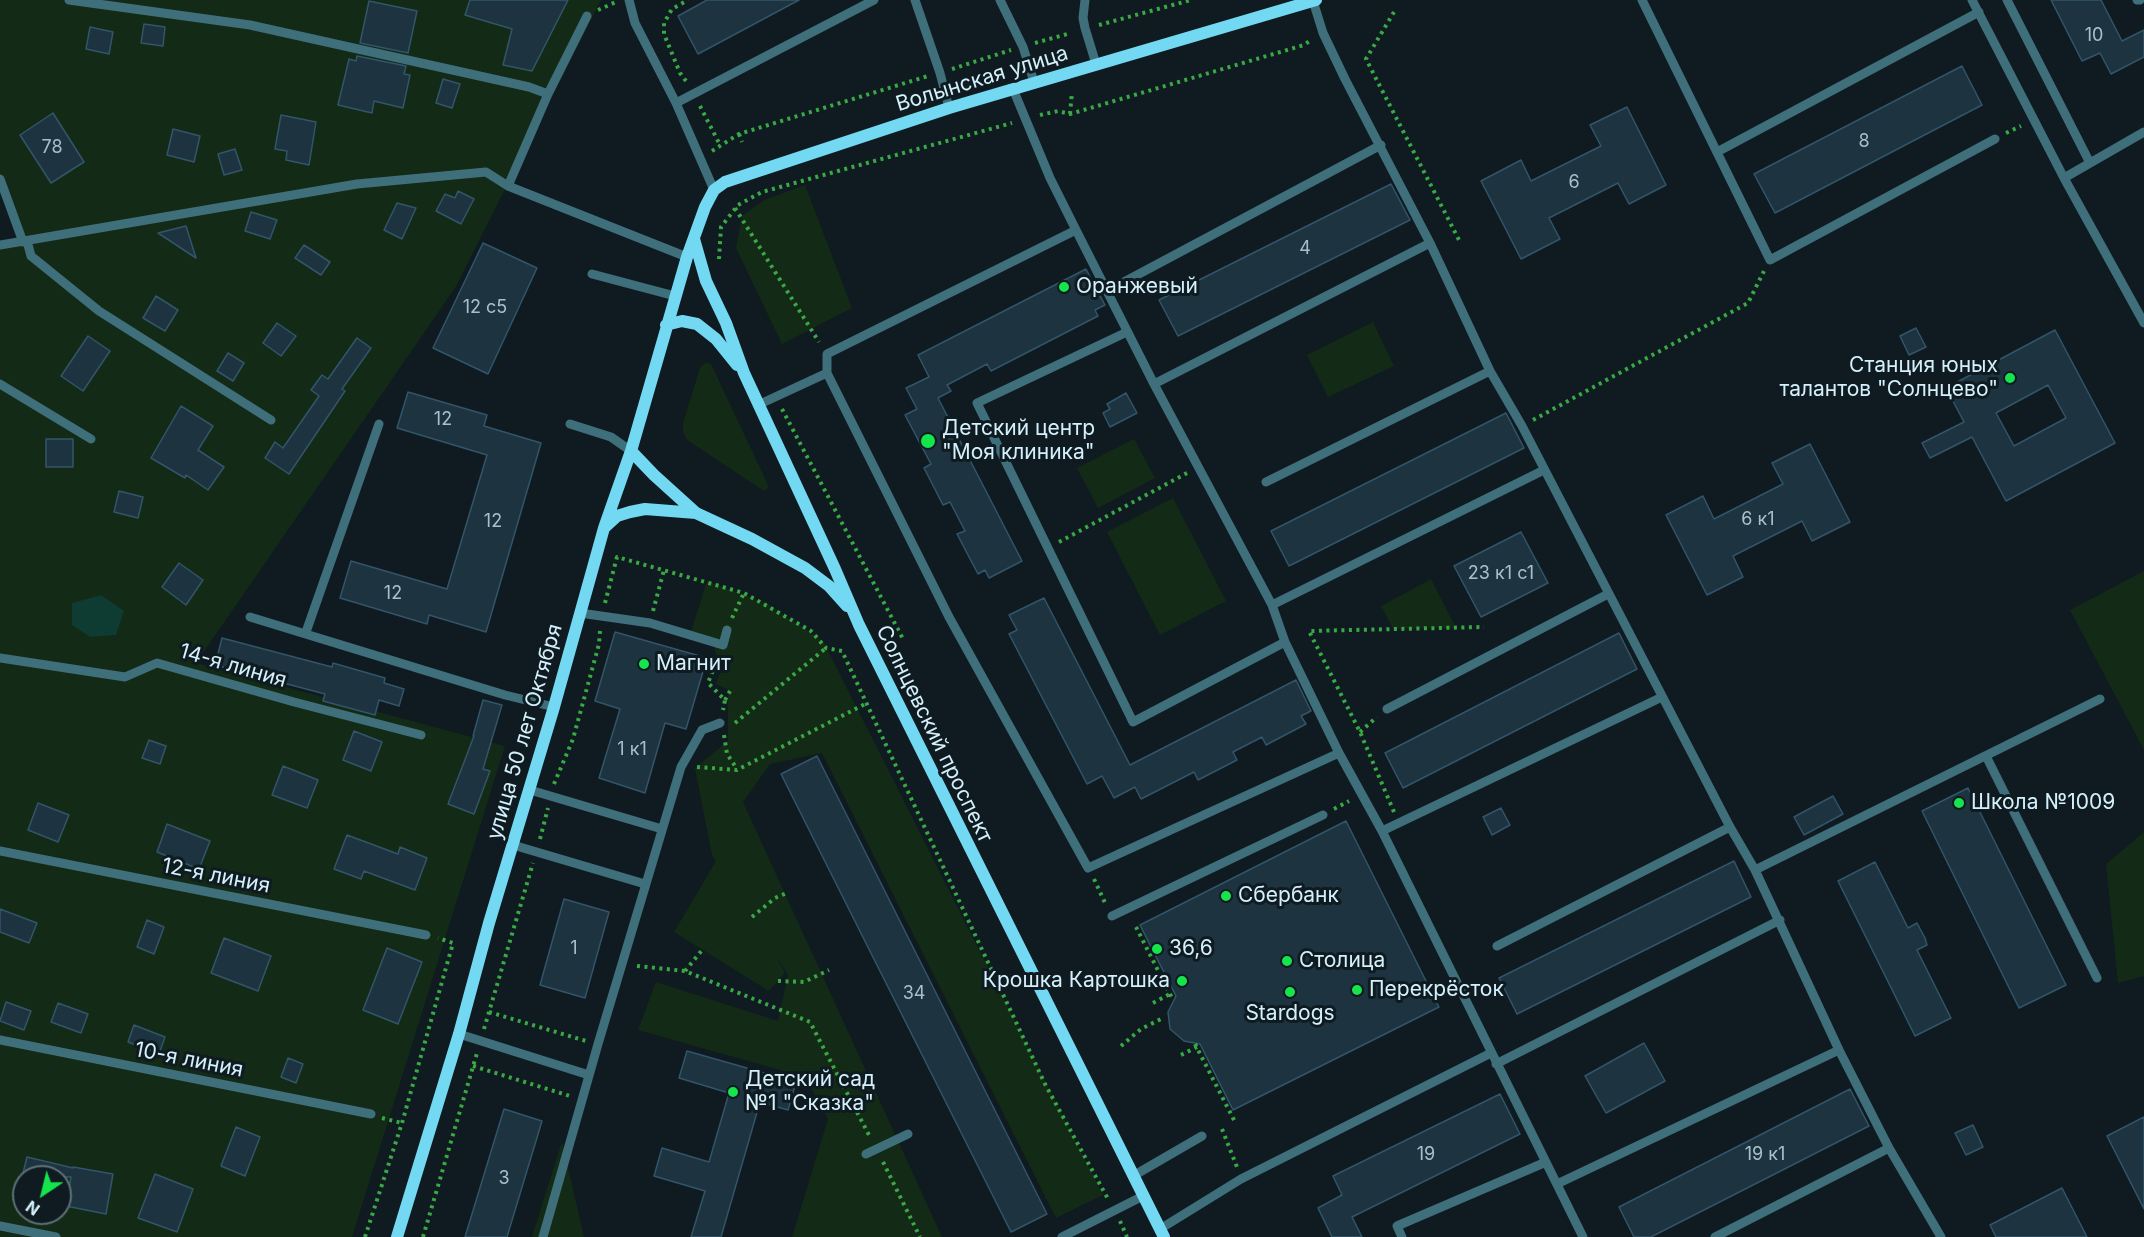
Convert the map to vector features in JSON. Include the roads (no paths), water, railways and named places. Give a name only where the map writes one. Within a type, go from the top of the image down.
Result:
[{"type":"street","name":"Волынская улица","points":[[714,190],[725,182],[949,108],[1314,0]]},
{"type":"street","points":[[694,239],[705,207],[714,190]]},
{"type":"street","name":"улица 50 лет Октября","points":[[397,1237],[459,1034],[489,922],[530,790],[604,528],[631,451],[666,325],[694,239]]},
{"type":"street","name":"Солнцевский проспект","points":[[694,239],[706,281],[726,323],[744,373],[859,625],[1162,1233]]},
{"type":"street","points":[[666,325],[682,321],[697,324],[716,339],[744,373]]},
{"type":"street","points":[[631,451],[696,513],[752,539],[805,568],[829,586],[847,604],[859,625]]},
{"type":"street","points":[[604,528],[617,516],[645,509],[696,513]]},
{"type":"lane","points":[[69,0],[250,25],[529,87],[548,94]]},
{"type":"lane","points":[[629,0],[635,23],[676,103],[714,190]]},
{"type":"lane","points":[[676,103],[874,0]]},
{"type":"lane","points":[[915,0],[940,73],[949,108]]},
{"type":"lane","points":[[999,0],[1023,47],[1034,82]]},
{"type":"lane","points":[[1085,0],[1083,18],[1096,64]]},
{"type":"lane","points":[[1314,0],[1323,33],[1430,243],[1490,371],[1522,426],[1730,827],[1755,870],[1839,1050],[1889,1148],[1941,1237]]},
{"type":"lane","points":[[1642,0],[1770,260],[1995,139]]},
{"type":"lane","points":[[1972,0],[2064,178],[2144,323]]},
{"type":"lane","points":[[2007,0],[2090,163]]},
{"type":"lane","points":[[1717,152],[1978,12]]},
{"type":"lane","points":[[508,186],[548,94],[587,16]]},
{"type":"lane","points":[[1012,89],[1050,178],[1197,467],[1272,605],[1285,642],[1339,753],[1382,831],[1583,1237]]},
{"type":"lane","points":[[2064,178],[2144,132]]},
{"type":"lane","points":[[1107,291],[1381,145]]},
{"type":"lane","points":[[0,245],[357,184],[486,172],[508,186],[687,257]]},
{"type":"lane","points":[[0,179],[31,256],[99,311],[271,420]]},
{"type":"lane","points":[[1076,230],[827,354],[827,373],[949,617],[1088,868],[1339,753]]},
{"type":"lane","points":[[1154,384],[1430,243]]},
{"type":"lane","points":[[592,274],[675,296]]},
{"type":"lane","points":[[1127,332],[977,403],[1133,722],[1285,642]]},
{"type":"lane","points":[[1266,482],[1490,371]]},
{"type":"lane","points":[[760,404],[827,373]]},
{"type":"lane","points":[[0,384],[92,439]]},
{"type":"lane","points":[[306,632],[379,424]]},
{"type":"lane","points":[[570,424],[611,437],[631,451]]},
{"type":"lane","points":[[1272,605],[1544,470]]},
{"type":"lane","points":[[1387,709],[1608,594]]},
{"type":"lane","points":[[579,613],[650,623],[723,645],[727,630]]},
{"type":"lane","points":[[250,617],[306,632],[506,695],[554,707]]},
{"type":"lane","name":"14-я линия","points":[[0,658],[125,677],[157,663],[421,735]]},
{"type":"lane","points":[[1382,831],[1662,697]]},
{"type":"lane","points":[[1755,870],[2100,699]]},
{"type":"lane","points":[[543,1237],[681,767],[702,730],[720,723]]},
{"type":"lane","points":[[1986,756],[2097,978]]},
{"type":"lane","points":[[530,790],[662,829]]},
{"type":"lane","points":[[1112,916],[1323,815]]},
{"type":"lane","points":[[1497,946],[1730,827]]},
{"type":"lane","points":[[513,845],[645,884]]},
{"type":"lane","name":"12-я линия","points":[[0,851],[426,935]]},
{"type":"lane","points":[[1496,1064],[1780,921]]},
{"type":"lane","points":[[459,1034],[589,1075]]},
{"type":"lane","name":"10-я линия","points":[[0,1040],[371,1114]]},
{"type":"lane","points":[[1557,1184],[1839,1050]]},
{"type":"lane","points":[[1162,1233],[1241,1179],[1491,1053]]},
{"type":"lane","points":[[867,1154],[908,1134]]},
{"type":"lane","points":[[1133,1176],[1202,1136]]},
{"type":"lane","points":[[1715,1237],[1889,1148]]},
{"type":"lane","points":[[1402,1237],[1397,1226],[1546,1162]]},
{"type":"lane","points":[[1062,1237],[1143,1196]]},
{"type":"lane","points":[[0,1226],[56,1237]]},
{"type":"place","name":"Оранжевый","points":[[1064,287]]},
{"type":"place","name":"Станция юных талантов \"Солнцево\"","points":[[2010,378]]},
{"type":"place","name":"Детский центр \"Моя клиника\"","points":[[928,441]]},
{"type":"place","name":"Магнит","points":[[644,664]]},
{"type":"place","name":"Школа №1009","points":[[1959,803]]},
{"type":"place","name":"Сбербанк","points":[[1226,896]]},
{"type":"place","name":"36,6","points":[[1157,949]]},
{"type":"place","name":"Столица","points":[[1287,961]]},
{"type":"place","name":"Крошка Картошка","points":[[1182,981]]},
{"type":"place","name":"Перекрёсток","points":[[1357,990]]},
{"type":"place","name":"Stardogs","points":[[1290,992]]},
{"type":"place","name":"Детский сад №1 \"Сказка\"","points":[[733,1092]]}]
